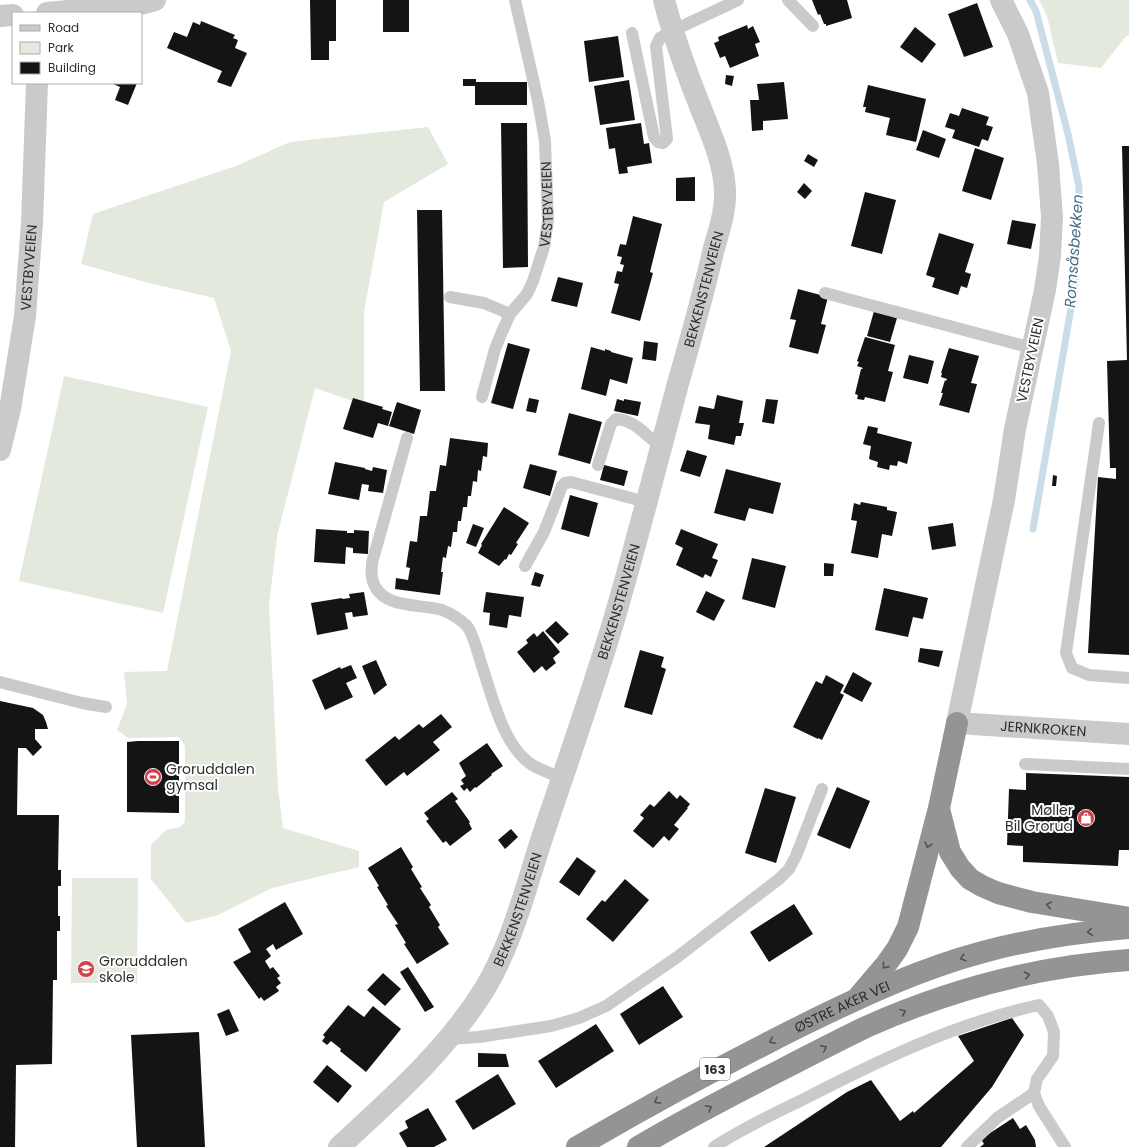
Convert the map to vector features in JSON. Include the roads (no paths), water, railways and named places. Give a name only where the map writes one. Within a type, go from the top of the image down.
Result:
[{"type":"highway","points":[[857,999],[897,949],[908,927],[939,808],[957,723]]},
{"type":"highway","points":[[939,808],[950,852],[960,868],[970,878],[982,886],[998,893],[1032,902],[1129,918]]},
{"type":"highway","name":"ØSTRE AKER VEI","points":[[577,1147],[718,1068],[857,999],[938,966],[983,952],[1040,939],[1094,931],[1129,928]]},
{"type":"highway","name":"ØSTRE AKER VEI","points":[[638,1147],[736,1093],[810,1055],[867,1027],[911,1009],[992,982],[1054,969],[1129,960]]},
{"type":"street","points":[[39,12],[40,0]]},
{"type":"street","points":[[57,12],[140,4],[154,0]]},
{"type":"street","name":"BEKKENSTENVEIEN","points":[[339,1147],[395,1095],[449,1039],[484,990],[504,951],[611,629],[708,272],[725,203],[725,187],[722,168],[672,30],[664,0]]},
{"type":"street","name":"VESTBYVEIEN","points":[[957,723],[1004,500],[1015,429],[1045,290],[1050,256],[1052,217],[1048,164],[1038,93],[1018,34],[1001,0]]},
{"type":"street","points":[[0,16],[12,15]]},
{"type":"street","name":"VESTBYVEIEN","points":[[0,450],[10,409],[25,316],[32,223],[37,84]]},
{"type":"street","name":"JERNKROKEN","points":[[957,723],[1129,734]]},
{"type":"lane","name":"VESTBYVEIEN","points":[[482,397],[495,349],[510,314],[527,294],[534,281],[544,247],[548,221],[545,141],[538,101],[515,0]]},
{"type":"lane","points":[[632,33],[654,137],[658,142],[663,143],[667,139],[656,46],[660,38],[672,30],[738,0]]},
{"type":"lane","points":[[788,0],[813,26]]},
{"type":"lane","points":[[825,293],[1032,348]]},
{"type":"lane","points":[[450,297],[484,302],[510,314]]},
{"type":"lane","points":[[598,465],[611,424],[616,419],[622,419],[637,425],[651,440],[661,446]]},
{"type":"lane","points":[[1099,423],[1066,653],[1072,668],[1089,675],[1129,678]]},
{"type":"lane","points":[[407,438],[372,563],[372,578],[376,588],[382,595],[392,601],[442,610],[458,619],[468,628],[476,647],[496,709],[518,752],[534,765],[562,778]]},
{"type":"lane","points":[[525,566],[544,532],[562,486],[565,483],[571,482],[646,502]]},
{"type":"lane","points":[[0,682],[82,703],[106,707]]},
{"type":"lane","points":[[1025,764],[1129,769]]},
{"type":"lane","points":[[449,1039],[479,1037],[551,1026],[579,1018],[606,1006],[676,958],[790,869],[822,789]]},
{"type":"lane","points":[[714,1147],[857,1071],[933,1038],[1012,1011],[1039,1005],[1048,1016],[1054,1032],[1053,1056],[1037,1079],[1034,1093],[1039,1106],[1065,1147]]},
{"type":"lane","points":[[967,1147],[997,1118],[1034,1093]]},
{"type":"waterway","name":"Romsåsbekken","points":[[1030,0],[1036,11],[1068,134],[1079,187],[1075,285],[1033,529]]},
{"type":"place","name":"Groruddalen gymsal","points":[[153,777]]},
{"type":"place","name":"Møller Bil Grorud","points":[[1086,818]]},
{"type":"place","name":"Groruddalen skole","points":[[86,969]]}]
